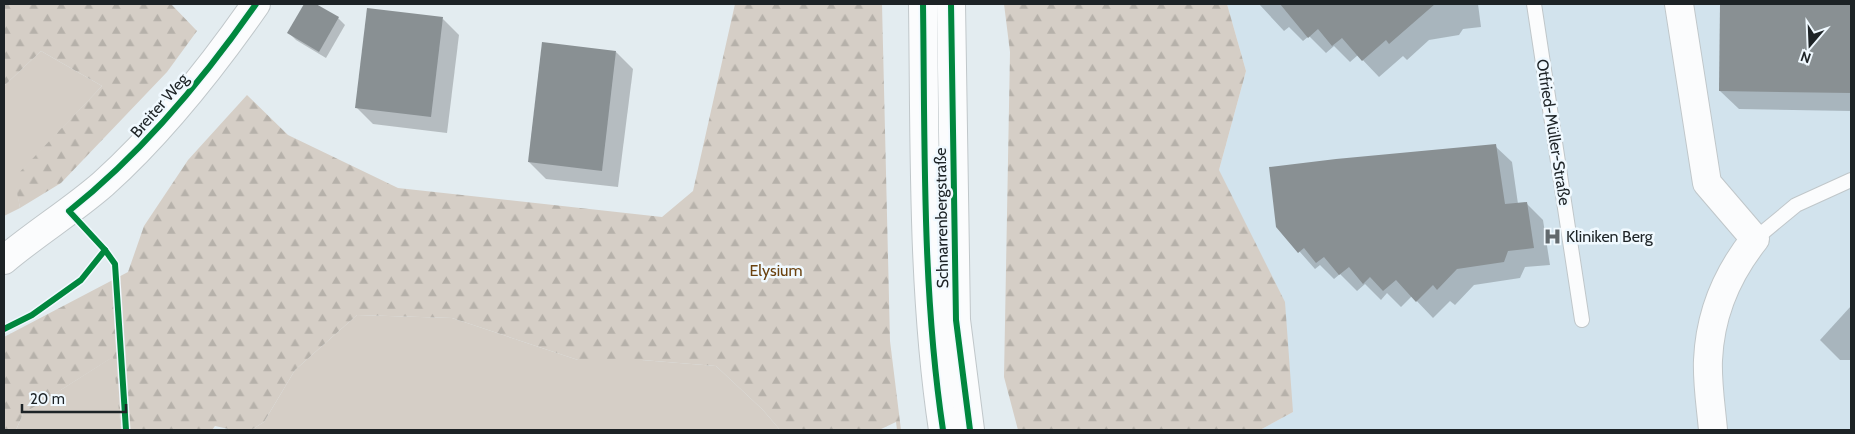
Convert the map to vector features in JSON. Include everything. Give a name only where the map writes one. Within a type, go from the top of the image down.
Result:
[{"type":"street","name":"Breiter Weg","points":[[10,252],[103,184],[140,148],[223,49],[256,4]]},
{"type":"street","name":"Schnarrenbergstraße","points":[[923,4],[929,279],[935,375],[943,430]]},
{"type":"street","name":"Schnarrenbergstraße","points":[[951,4],[956,320],[970,430]]},
{"type":"street","points":[[1679,4],[1707,183],[1755,239],[1730,274],[1719,300],[1708,360],[1713,430]]},
{"type":"lane","name":"Otfried-Müller-Straße","points":[[1534,4],[1582,320]]},
{"type":"lane","points":[[1755,239],[1796,205],[1851,180]]},
{"type":"shaded area","name":"Kliniken Berg","points":[[1227,4],[1851,4],[1851,430],[1260,430],[1293,412],[1219,170],[1246,71]]},
{"type":"green space","points":[[4,4],[171,4],[197,31],[167,72],[61,183],[20,208],[14,178],[102,86],[41,51],[4,86]]},
{"type":"green space","name":"Elysium","points":[[735,4],[882,4],[890,341],[901,430],[897,430],[896,422],[879,430],[780,430],[763,410],[716,366],[642,360],[578,360],[452,318],[357,315],[295,370],[264,422],[251,430],[233,430],[215,426],[212,430],[121,430],[113,357],[23,414],[16,430],[4,430],[4,337],[128,272],[144,226],[188,160],[247,95],[288,135],[398,188],[662,217],[693,191]]},
{"type":"green space","points":[[1004,4],[1227,4],[1246,71],[1219,170],[1285,302],[1293,412],[1260,430],[1018,430],[1004,377],[1010,52]]},
{"type":"green space","points":[[41,51],[102,86],[15,178],[20,208],[4,216],[4,86]]},
{"type":"green space","points":[[357,315],[452,318],[578,360],[642,360],[716,366],[763,410],[780,430],[251,430],[264,422],[295,370]]},
{"type":"green space","points":[[114,356],[121,430],[16,430],[23,414]]},
{"type":"building","points":[[304,4],[316,4],[339,17],[319,52],[287,33]]},
{"type":"building","points":[[1280,4],[1435,4],[1389,44],[1386,40],[1362,61],[1342,38],[1332,46],[1318,29],[1308,38]]},
{"type":"building","points":[[1720,4],[1851,4],[1851,93],[1719,91]]},
{"type":"building","points":[[367,8],[443,17],[431,117],[355,108]]},
{"type":"building","points":[[542,42],[616,51],[602,171],[528,162]]},
{"type":"building","points":[[1496,144],[1505,204],[1527,202],[1534,248],[1508,251],[1504,262],[1457,269],[1437,290],[1433,285],[1416,302],[1396,280],[1383,291],[1370,277],[1363,284],[1349,267],[1339,275],[1324,257],[1316,263],[1304,248],[1298,253],[1276,227],[1269,167]]},
{"type":"cycle path","points":[[126,430],[115,264],[105,250],[69,211],[122,165],[170,114],[215,60],[256,4]]},
{"type":"cycle path","points":[[923,4],[928,271],[931,324],[943,430]]},
{"type":"cycle path","points":[[951,4],[956,320],[970,430]]},
{"type":"cycle path","points":[[4,329],[32,315],[81,280],[105,250]]},
{"type":"place","name":"Kliniken Berg","points":[[1552,236]]}]
